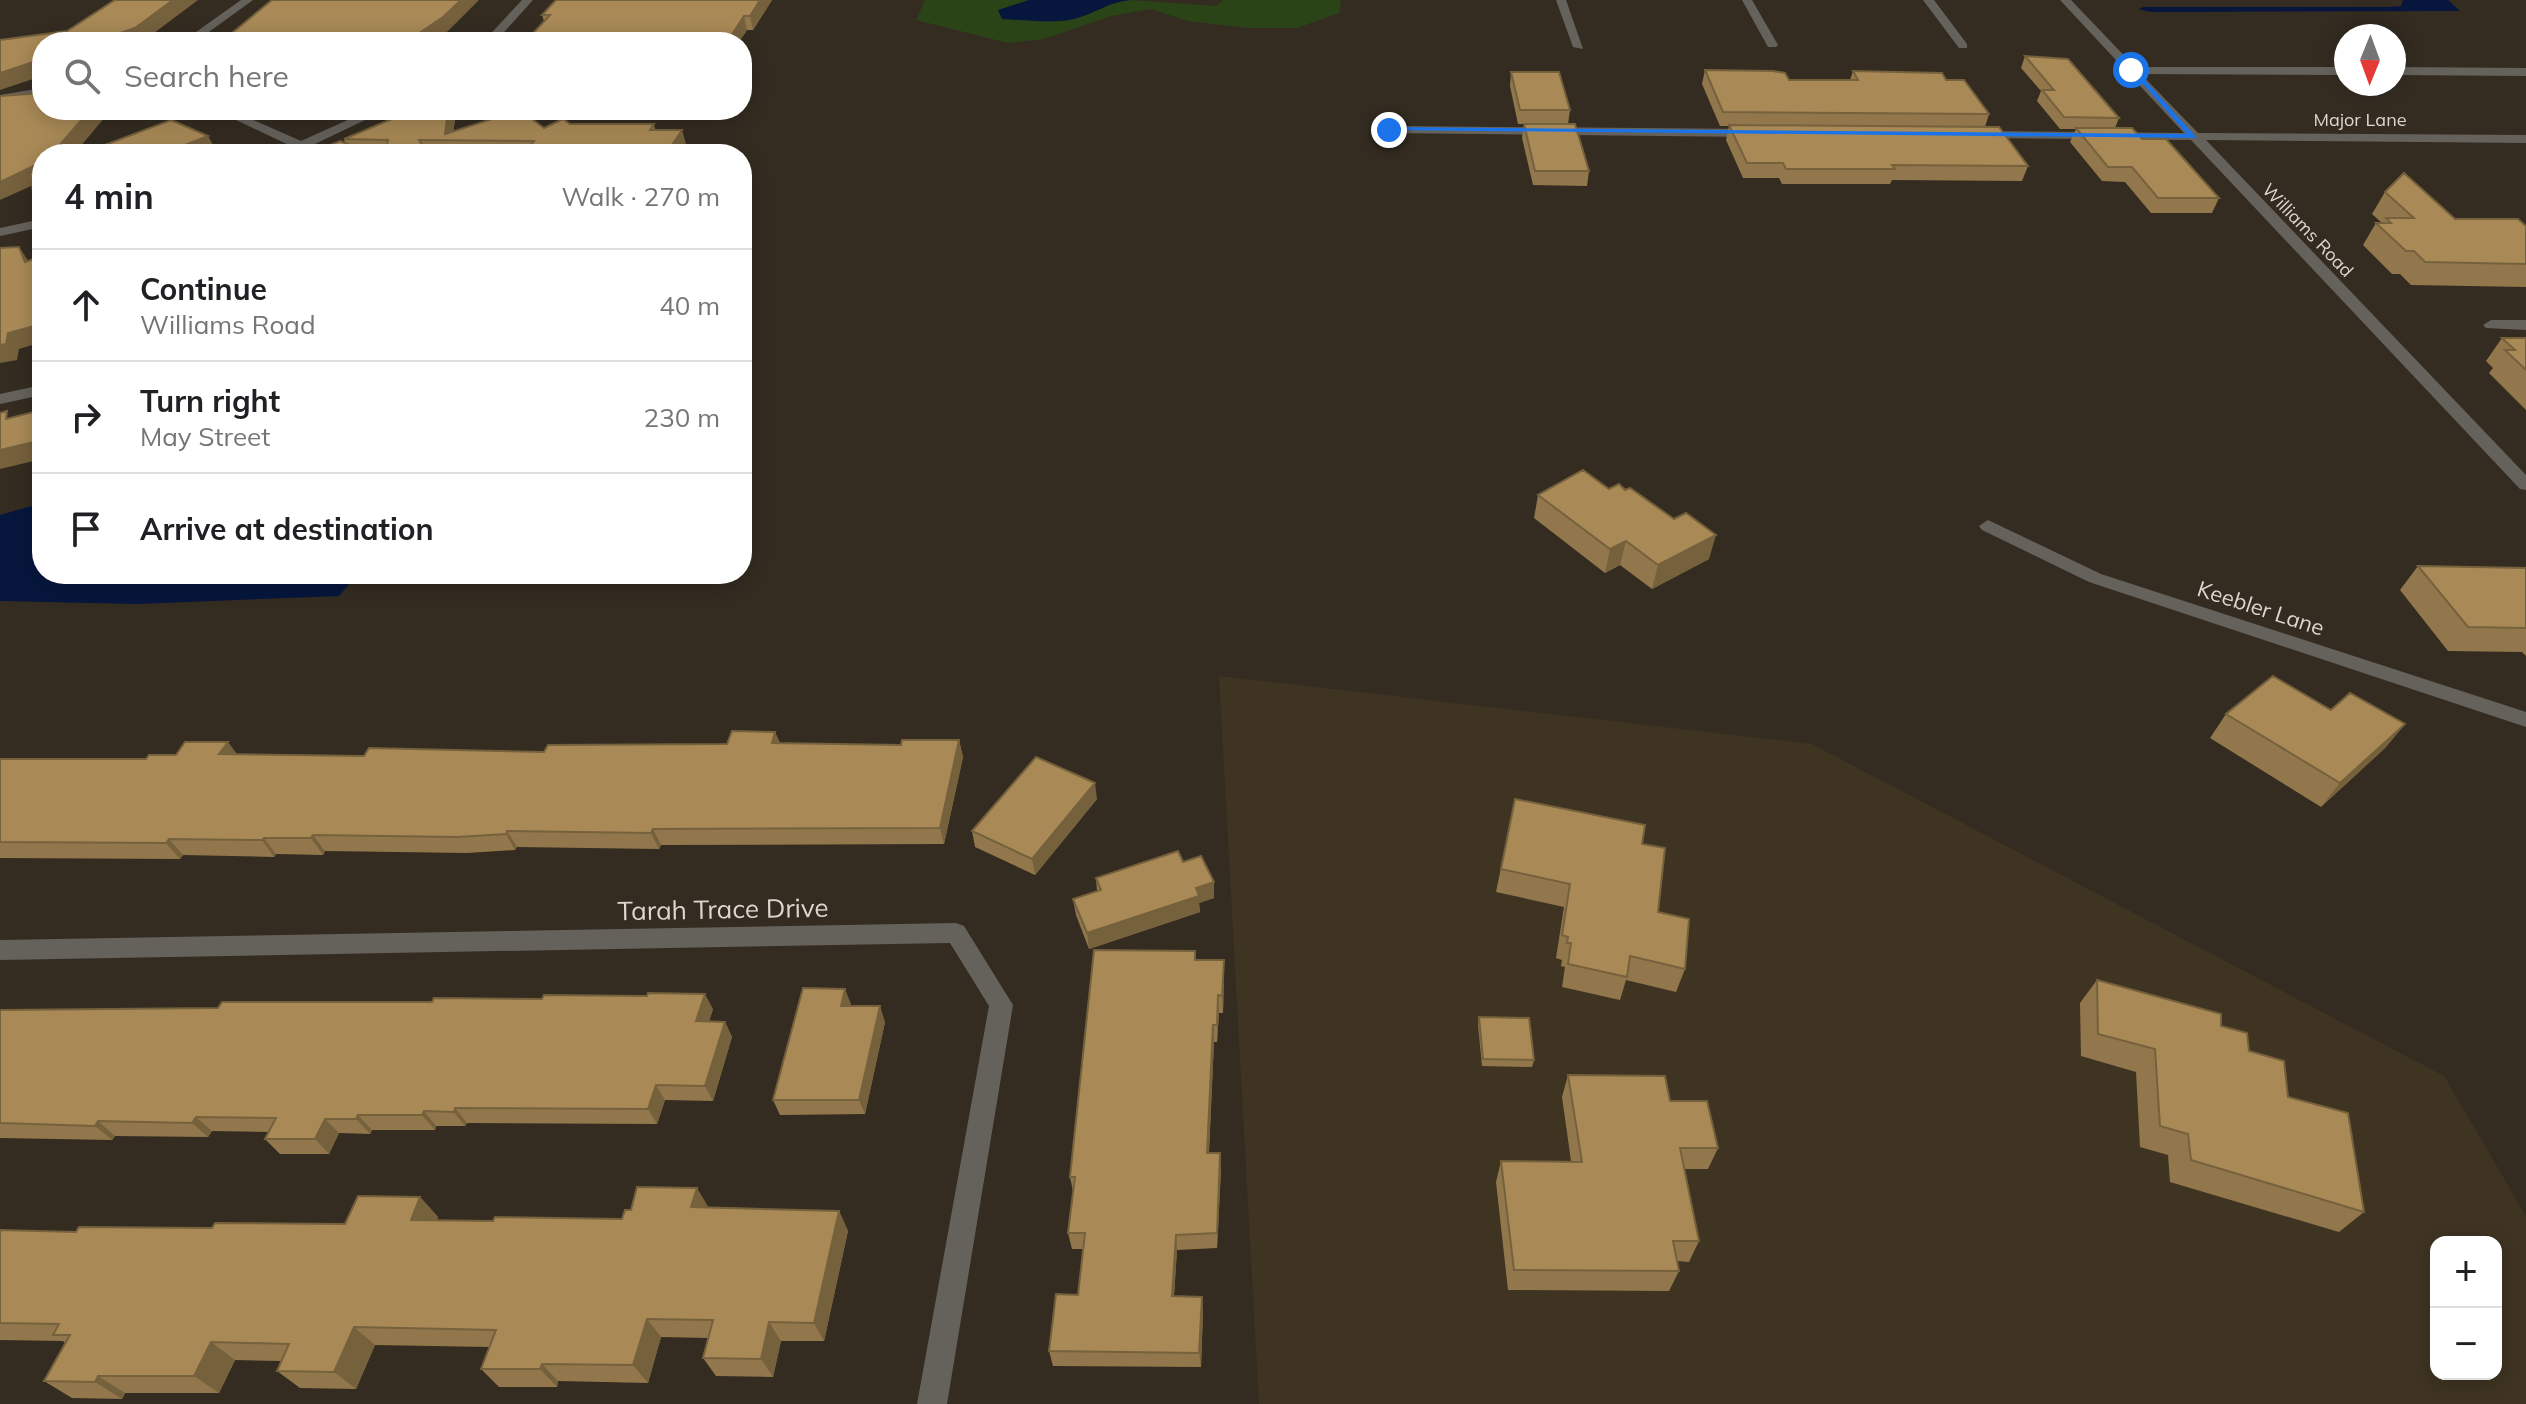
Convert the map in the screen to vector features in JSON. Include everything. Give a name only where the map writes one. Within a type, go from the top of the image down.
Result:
[{"type":"street","points":[[205,32],[248,0]]},
{"type":"street","points":[[498,32],[528,0]]},
{"type":"street","points":[[1561,0],[1579,47]]},
{"type":"street","points":[[1747,0],[1772,45]]},
{"type":"street","points":[[1928,0],[1963,46]]},
{"type":"street","name":"Williams Road","points":[[2065,0],[2526,485]]},
{"type":"street","points":[[2131,70],[2334,71]]},
{"type":"street","points":[[2406,71],[2526,72]]},
{"type":"street","points":[[0,99],[32,94]]},
{"type":"street","points":[[243,120],[296,144]]},
{"type":"street","points":[[309,144],[359,120]]},
{"type":"street","points":[[1389,130],[1768,133]]},
{"type":"street","name":"Major Lane","points":[[1957,134],[2526,139]]},
{"type":"street","points":[[0,232],[32,225]]},
{"type":"street","points":[[2491,325],[2526,325]]},
{"type":"street","points":[[0,399],[32,392]]},
{"type":"street","name":"Keebler Lane","points":[[1988,526],[2095,578],[2526,720]]},
{"type":"street","name":"Tarah Trace Drive","points":[[0,950],[956,933],[1001,1005],[932,1404]]},
{"type":"shaded area","points":[[1219,676],[1812,744],[2444,1076],[2526,1216],[2526,1404],[1259,1404]]},
{"type":"green space","points":[[925,0],[1029,0],[1075,19],[1113,2],[1130,0],[1216,6],[1223,0],[1341,0],[1339,13],[1297,28],[1248,28],[1188,21],[1151,9],[1111,16],[1044,39],[1008,43],[916,20]]},
{"type":"water","points":[[1029,0],[1130,0],[1065,20],[1002,19],[998,10]]},
{"type":"water","points":[[2403,0],[2448,0],[2460,11],[2151,12],[2138,9],[2388,7],[2401,6]]},
{"type":"water","points":[[32,506],[32,584],[349,584],[339,596],[136,604],[0,601],[0,515]]},
{"type":"building","points":[[115,0],[173,0],[135,28],[123,32],[60,32],[67,31]]},
{"type":"building","points":[[272,0],[461,0],[421,32],[233,32]]},
{"type":"building","points":[[556,0],[760,0],[750,16],[744,16],[734,32],[534,32],[550,15],[542,15]]},
{"type":"building","points":[[32,36],[32,62],[0,73],[0,40]]},
{"type":"building","points":[[2025,56],[2068,59],[2119,118],[2064,117],[2042,90],[2054,90]]},
{"type":"building","points":[[1705,70],[1773,71],[1785,73],[1789,80],[1858,80],[1853,71],[1942,73],[1946,80],[1964,80],[1989,114],[1723,112]]},
{"type":"building","points":[[1511,72],[1559,72],[1570,110],[1520,110]]},
{"type":"building","points":[[32,94],[32,120],[81,120],[61,144],[32,144],[32,167],[0,182],[0,96]]},
{"type":"building","points":[[171,120],[208,136],[188,144],[107,144]]},
{"type":"building","points":[[390,120],[447,120],[445,134],[489,120],[533,120],[544,128],[564,120],[570,124],[654,124],[650,130],[682,130],[673,144],[419,140],[422,144],[387,144],[388,140],[344,139]]},
{"type":"building","points":[[1524,124],[1575,124],[1589,171],[1535,171]]},
{"type":"building","points":[[1729,125],[1999,127],[2028,166],[1892,165],[1895,169],[1786,169],[1783,163],[1747,163]]},
{"type":"building","points":[[2076,128],[2132,128],[2142,139],[2166,139],[2219,198],[2158,198],[2132,167],[2108,167]]},
{"type":"building","points":[[2404,173],[2455,219],[2518,219],[2526,226],[2526,264],[2425,262],[2414,251],[2406,251],[2376,223],[2391,223],[2386,218],[2414,218],[2385,192]]},
{"type":"building","points":[[19,247],[25,262],[32,260],[32,327],[8,333],[6,344],[0,345],[0,248]]},
{"type":"building","points":[[2502,338],[2526,338],[2526,370],[2505,350],[2515,350]]},
{"type":"building","points":[[7,411],[6,419],[32,412],[32,442],[0,450],[0,413]]},
{"type":"building","points":[[1583,470],[1609,489],[1619,484],[1625,490],[1630,488],[1674,519],[1686,513],[1716,535],[1658,565],[1626,541],[1610,549],[1538,495]]},
{"type":"building","points":[[2418,566],[2526,568],[2526,628],[2468,627]]},
{"type":"building","points":[[2273,676],[2331,710],[2350,693],[2405,724],[2340,783],[2226,714]]},
{"type":"building","points":[[732,731],[775,732],[772,743],[901,745],[902,740],[959,740],[940,828],[653,829],[651,833],[507,831],[506,834],[457,837],[313,835],[311,838],[262,840],[169,839],[166,843],[0,842],[0,759],[146,759],[149,755],[176,755],[185,742],[228,742],[219,754],[364,756],[369,748],[544,752],[548,745],[727,744]]},
{"type":"building","points":[[1036,757],[1095,783],[1032,859],[972,831]]},
{"type":"building","points":[[1515,799],[1645,825],[1642,844],[1665,848],[1658,912],[1689,919],[1685,969],[1630,956],[1627,977],[1568,964],[1571,943],[1567,943],[1568,937],[1562,935],[1570,884],[1501,869]]},
{"type":"building","points":[[1178,851],[1183,862],[1201,856],[1214,882],[1196,888],[1199,896],[1087,933],[1073,899],[1101,890],[1096,878]]},
{"type":"building","points":[[1094,950],[1195,951],[1195,960],[1224,960],[1222,996],[1218,995],[1217,1025],[1213,1025],[1207,1153],[1220,1153],[1217,1233],[1176,1235],[1172,1296],[1202,1297],[1199,1353],[1049,1351],[1056,1294],[1078,1295],[1085,1233],[1068,1233],[1075,1177],[1070,1177]]},
{"type":"building","points":[[2097,980],[2221,1014],[2221,1026],[2247,1033],[2249,1051],[2284,1061],[2288,1097],[2348,1113],[2364,1212],[2191,1160],[2188,1134],[2160,1126],[2155,1049],[2098,1034]]},
{"type":"building","points":[[803,988],[845,989],[841,1006],[880,1006],[859,1100],[773,1100]]},
{"type":"building","points":[[648,993],[705,994],[696,1021],[725,1022],[705,1086],[656,1085],[648,1109],[455,1108],[454,1112],[424,1111],[422,1115],[358,1115],[356,1119],[325,1119],[315,1139],[265,1139],[276,1118],[196,1117],[192,1123],[98,1121],[95,1126],[0,1123],[0,1010],[218,1008],[222,1002],[432,1002],[434,998],[542,999],[544,995],[647,996]]},
{"type":"building","points":[[1479,1017],[1529,1018],[1534,1060],[1483,1059]]},
{"type":"building","points":[[1568,1075],[1665,1076],[1670,1101],[1707,1101],[1718,1148],[1680,1148],[1699,1241],[1673,1241],[1679,1271],[1514,1270],[1501,1161],[1582,1162]]},
{"type":"building","points":[[637,1187],[697,1188],[691,1207],[839,1211],[814,1323],[769,1322],[761,1359],[703,1358],[713,1320],[647,1319],[633,1365],[542,1364],[540,1369],[481,1369],[496,1330],[354,1327],[334,1372],[277,1371],[289,1344],[211,1342],[194,1376],[98,1376],[95,1382],[44,1381],[70,1335],[53,1335],[59,1324],[0,1323],[0,1230],[76,1232],[79,1227],[212,1228],[215,1223],[345,1224],[358,1196],[420,1197],[411,1220],[493,1221],[495,1217],[622,1219],[625,1210],[631,1210]]},
{"type":"route","points":[[1389,130],[2194,136],[2131,70]]}]
